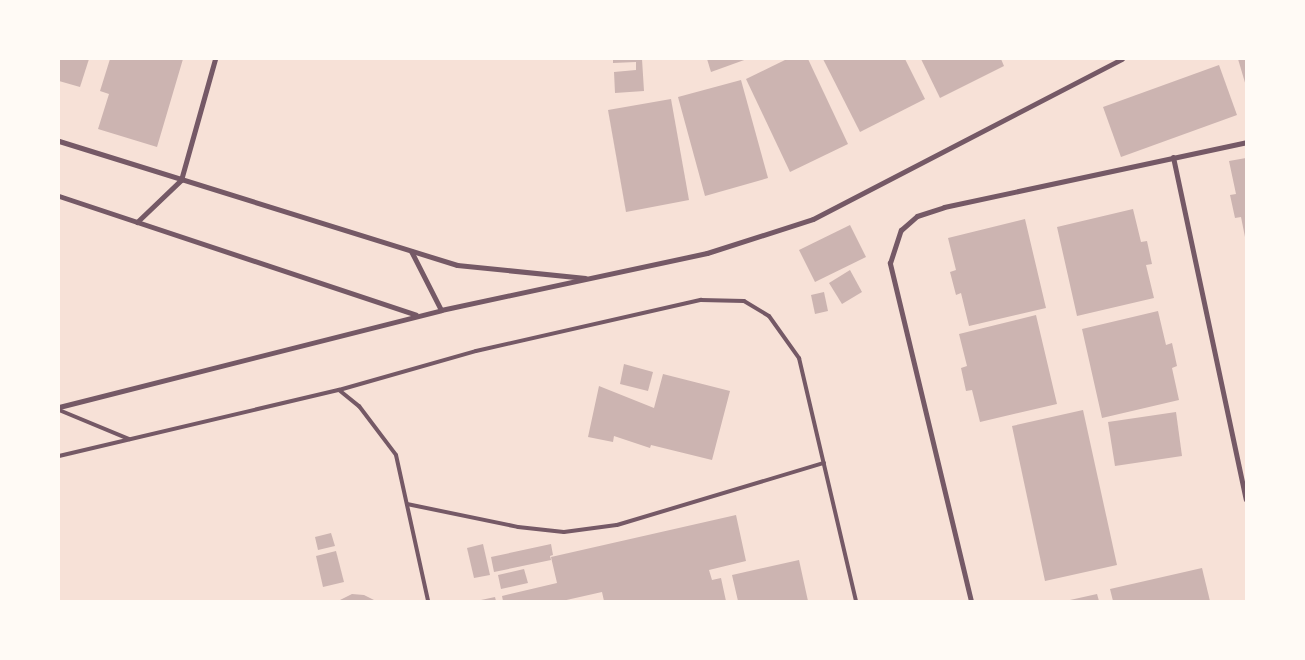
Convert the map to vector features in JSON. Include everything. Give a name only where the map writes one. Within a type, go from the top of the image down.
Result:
[{"type":"street","points":[[136,222],[181,180],[215,59]]},
{"type":"street","points":[[59,408],[441,310],[707,253],[813,219],[1122,59]]},
{"type":"street","points":[[59,141],[457,265],[591,278]]},
{"type":"street","points":[[972,601],[890,263],[901,230],[918,216],[944,207],[1246,142]]},
{"type":"street","points":[[1173,157],[1246,499]]},
{"type":"street","points":[[59,196],[418,316]]},
{"type":"street","points":[[412,251],[441,310]]},
{"type":"lane","points":[[59,456],[339,390],[476,351],[701,300],[744,301],[770,316],[799,358],[856,601]]},
{"type":"lane","points":[[339,390],[359,406],[396,455],[428,601]]},
{"type":"lane","points":[[59,408],[129,439]]},
{"type":"lane","points":[[406,504],[518,527],[564,532],[617,525],[824,463]]},
{"type":"building","points":[[59,59],[89,59],[80,87],[59,81]]},
{"type":"building","points":[[110,59],[183,59],[157,147],[98,129],[109,94],[100,91]]},
{"type":"building","points":[[613,59],[642,59],[644,91],[615,93],[614,72],[636,70],[636,62],[613,63]]},
{"type":"building","points":[[707,59],[747,59],[711,72]]},
{"type":"building","points":[[787,59],[808,59],[848,144],[790,172],[746,79]]},
{"type":"building","points":[[823,59],[905,59],[925,99],[860,132]]},
{"type":"building","points":[[921,59],[1001,59],[1004,66],[940,98]]},
{"type":"building","points":[[1238,59],[1246,59],[1246,86]]},
{"type":"building","points":[[1219,65],[1237,115],[1121,157],[1103,107]]},
{"type":"building","points":[[741,80],[768,178],[705,196],[678,97]]},
{"type":"building","points":[[671,99],[689,200],[626,212],[608,110]]},
{"type":"building","points":[[1246,158],[1245,237],[1241,217],[1235,218],[1230,195],[1236,194],[1229,161]]},
{"type":"building","points":[[1133,209],[1141,242],[1147,241],[1152,264],[1146,265],[1154,298],[1077,316],[1057,227]]},
{"type":"building","points":[[1025,219],[1046,308],[969,326],[961,293],[956,295],[950,272],[956,270],[948,238]]},
{"type":"building","points":[[850,225],[866,257],[815,282],[799,250]]},
{"type":"building","points":[[850,270],[862,292],[842,304],[829,283]]},
{"type":"building","points":[[824,292],[828,311],[815,314],[811,295]]},
{"type":"building","points":[[1158,311],[1166,345],[1172,343],[1177,366],[1172,368],[1179,400],[1102,418],[1082,329]]},
{"type":"building","points":[[1036,315],[1057,404],[980,422],[972,390],[966,391],[961,368],[967,366],[959,334]]},
{"type":"building","points":[[624,364],[653,372],[648,391],[620,384]]},
{"type":"building","points":[[663,374],[730,391],[712,460],[651,445],[650,448],[614,436],[613,442],[588,437],[599,386],[654,408]]},
{"type":"building","points":[[1083,410],[1117,565],[1045,581],[1012,426]]},
{"type":"building","points":[[1176,412],[1182,456],[1115,466],[1108,422]]},
{"type":"building","points":[[736,515],[746,561],[709,570],[712,580],[721,578],[726,601],[604,601],[602,592],[562,601],[503,601],[502,596],[557,583],[551,557]]},
{"type":"building","points":[[331,533],[335,546],[318,550],[315,537]]},
{"type":"building","points":[[483,544],[490,575],[474,578],[467,548]]},
{"type":"building","points":[[551,544],[553,555],[550,556],[551,560],[494,572],[491,557]]},
{"type":"building","points":[[336,551],[344,582],[323,587],[316,556]]},
{"type":"building","points":[[799,560],[808,601],[738,601],[732,575]]},
{"type":"building","points":[[1202,568],[1210,601],[1113,601],[1110,589]]},
{"type":"building","points":[[524,569],[528,583],[501,589],[498,575]]},
{"type":"building","points":[[352,594],[364,595],[376,601],[338,601]]},
{"type":"building","points":[[1097,594],[1099,601],[1070,601],[1070,600]]},
{"type":"building","points":[[495,597],[496,601],[481,601],[481,600]]}]
